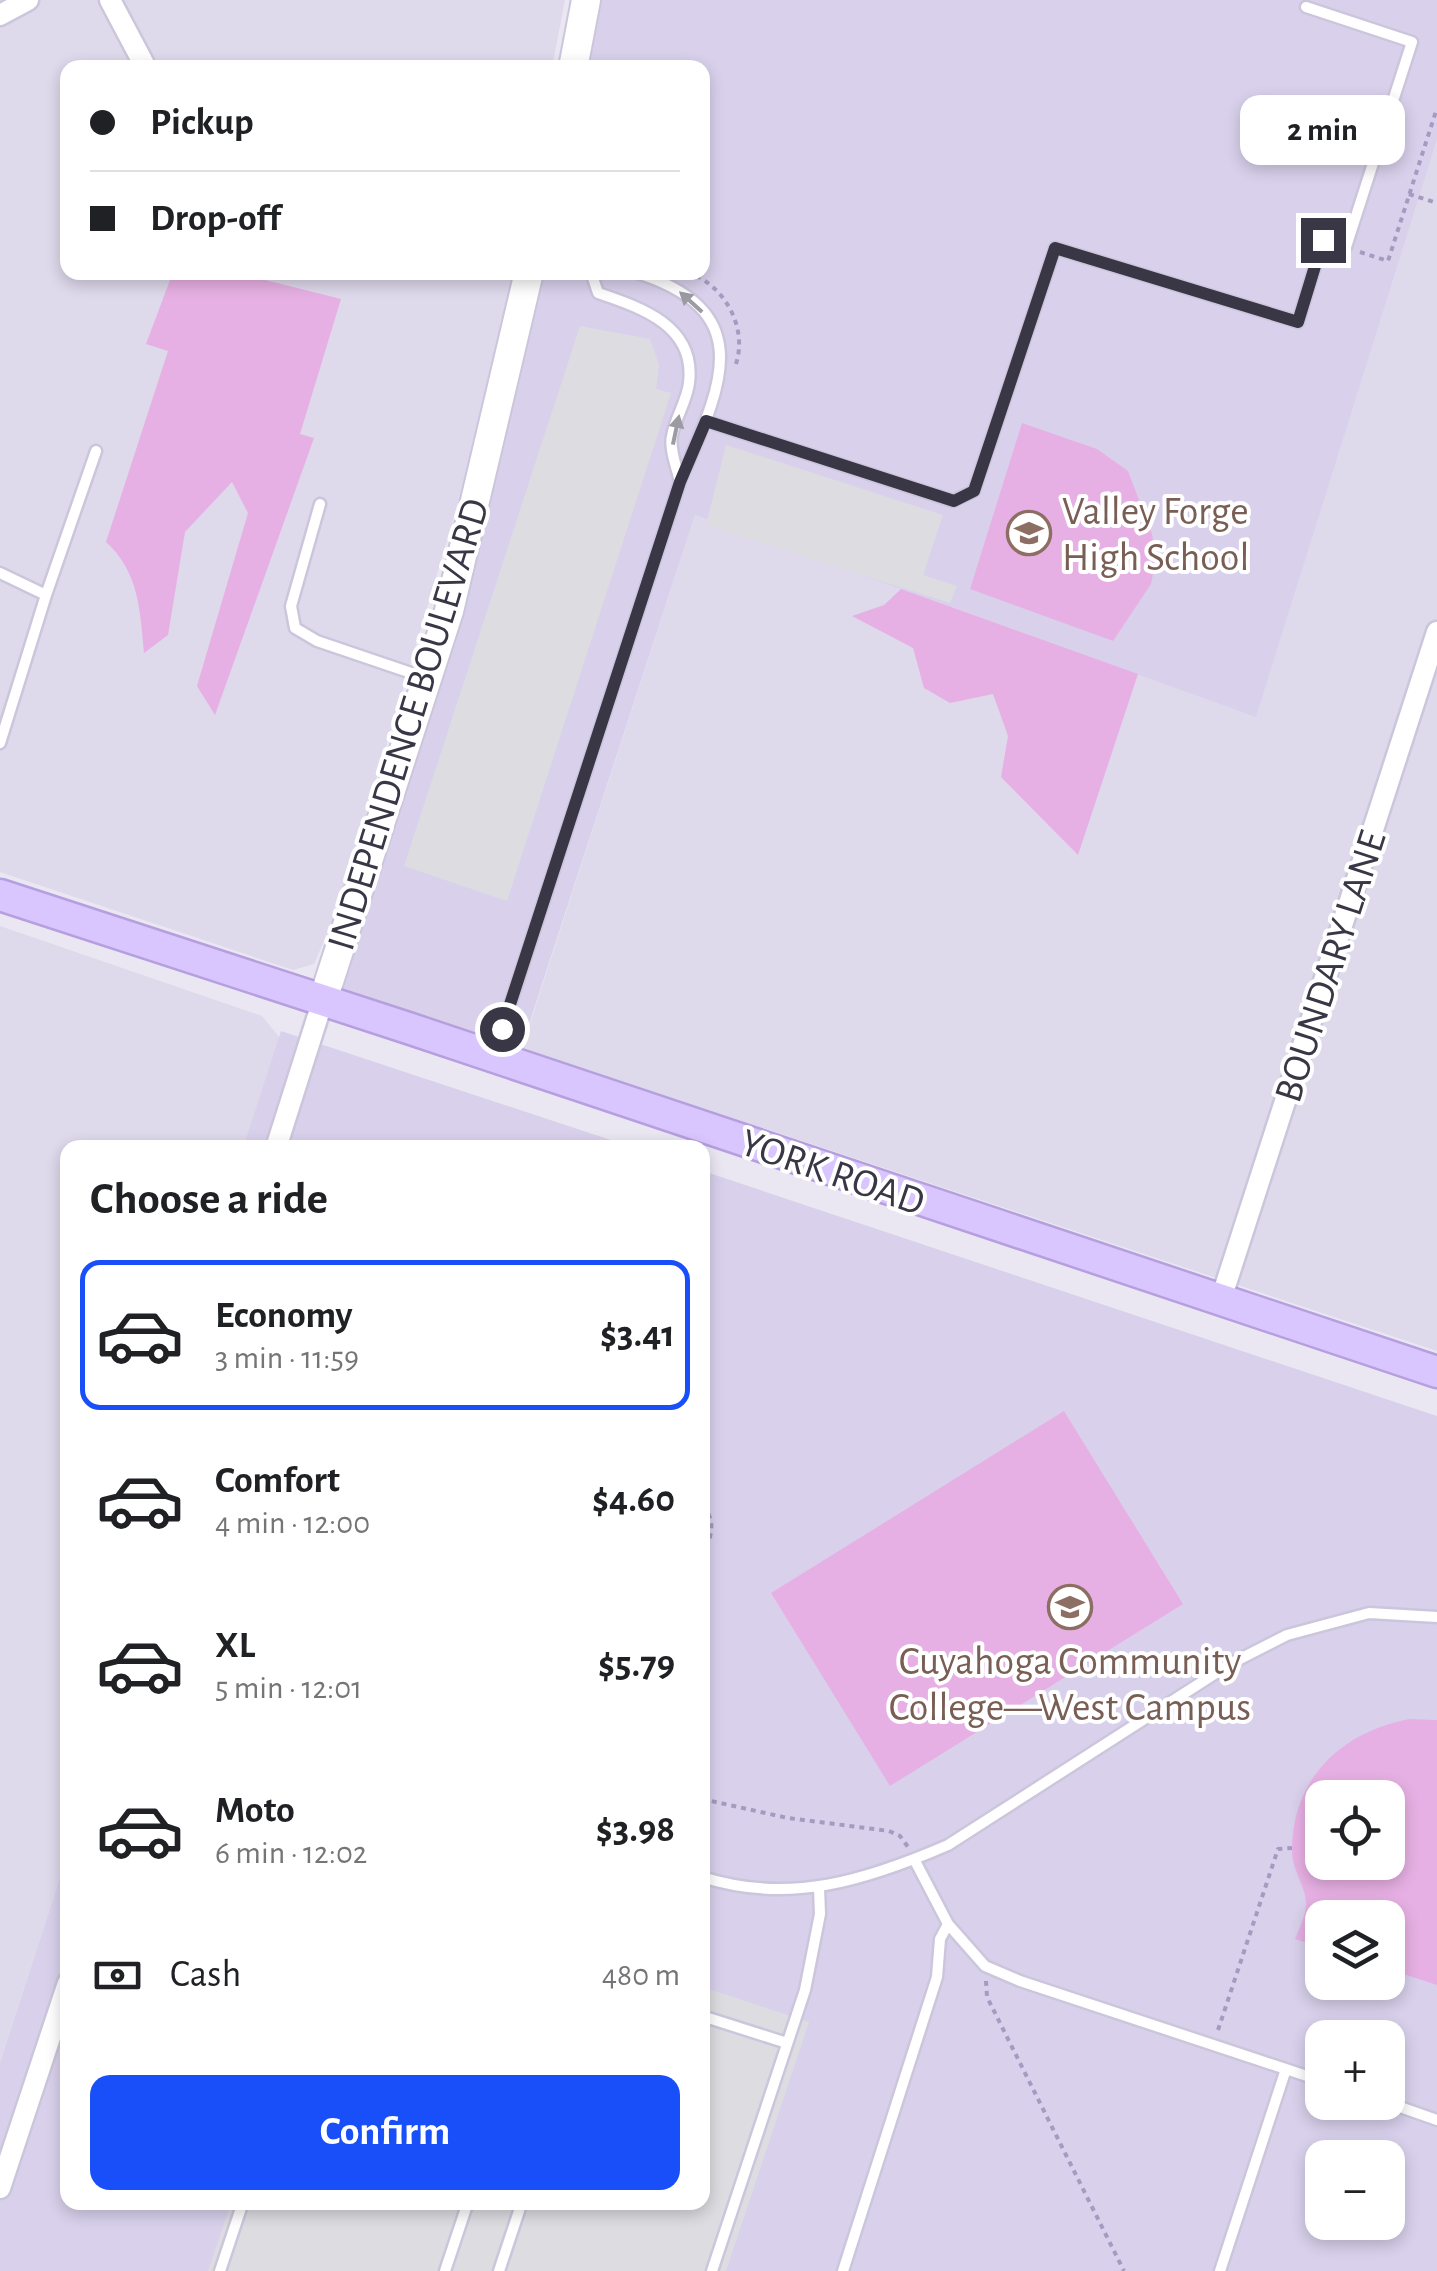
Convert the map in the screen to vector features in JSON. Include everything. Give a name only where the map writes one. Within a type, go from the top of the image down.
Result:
[{"type":"main road","name":"YORK ROAD","points":[[0,895],[1437,1372]]},
{"type":"street","points":[[0,15],[28,0]]},
{"type":"street","points":[[110,0],[142,60]]},
{"type":"street","points":[[575,60],[586,0]]},
{"type":"street","name":"INDEPENDENCE BOULEVARD","points":[[323,1000],[449,611],[527,280]]},
{"type":"street","name":"BOUNDARY LANE","points":[[1221,1299],[1437,632]]},
{"type":"street","points":[[279,1140],[323,1000]]},
{"type":"street","points":[[0,2188],[60,2007]]},
{"type":"lane","points":[[706,421],[954,501],[974,491],[1055,248],[1298,322],[1323,240],[1346,247],[1412,42],[1306,7]]},
{"type":"lane","points":[[594,280],[598,293],[654,314],[678,335],[688,356],[689,384],[670,439],[680,482]]},
{"type":"lane","points":[[493,1057],[680,482],[706,421],[720,372],[722,351],[715,327],[695,302],[660,280]]},
{"type":"lane","points":[[0,743],[96,451]]},
{"type":"lane","points":[[320,504],[291,606],[295,628],[317,641],[427,678]]},
{"type":"lane","points":[[0,573],[46,595]]},
{"type":"lane","points":[[710,1879],[777,1889],[819,1888],[914,1860],[948,1844],[1230,1664],[1287,1635],[1369,1613],[1437,1617]]},
{"type":"lane","points":[[914,1860],[948,1924],[985,1966],[1305,2075]]},
{"type":"lane","points":[[712,2271],[805,1990],[820,1914],[819,1888]]},
{"type":"lane","points":[[843,2271],[937,1977],[940,1938],[948,1924]]},
{"type":"lane","points":[[710,2019],[788,2043]]},
{"type":"lane","points":[[1220,2271],[1286,2069]]},
{"type":"lane","points":[[1405,2109],[1437,2120]]},
{"type":"lane","points":[[220,2271],[240,2210]]},
{"type":"lane","points":[[445,2271],[465,2210]]},
{"type":"lane","points":[[499,2271],[519,2210]]},
{"type":"path","points":[[1346,247],[1388,261],[1437,108]]},
{"type":"path","points":[[1409,194],[1437,202]]},
{"type":"path","points":[[710,1800],[788,1818],[890,1831],[906,1842],[914,1860]]},
{"type":"path","points":[[1213,2044],[1278,1849],[1292,1848]]},
{"type":"path","points":[[985,1966],[986,1997],[1124,2271]]},
{"type":"shaded area","points":[[0,0],[565,0],[553,60],[60,60],[60,280],[511,280],[469,466],[365,817],[332,922],[314,964],[293,970],[0,872]]},
{"type":"shaded area","name":"Valley Forge High School","points":[[586,0],[1437,0],[1437,140],[1256,717],[695,515],[516,1064],[323,1000],[449,611],[527,280],[710,280],[710,60],[574,60]]},
{"type":"shaded area","points":[[1437,140],[1437,1351],[522,1048],[695,515],[1256,716]]},
{"type":"shaded area","points":[[170,280],[265,280],[341,299],[300,434],[314,438],[215,715],[197,686],[248,513],[232,482],[185,532],[168,635],[144,653],[139,607],[131,579],[106,542],[168,351],[146,344]]},
{"type":"shaded area","points":[[580,326],[650,339],[659,365],[656,389],[671,393],[507,901],[404,866]]},
{"type":"shaded area","points":[[1022,423],[1097,449],[1128,471],[1152,534],[1156,559],[1151,584],[1113,641],[970,589]]},
{"type":"shaded area","points":[[726,445],[943,515],[923,575],[957,586],[950,603],[706,525]]},
{"type":"shaded area","points":[[901,589],[1138,674],[1078,855],[1001,777],[1008,736],[993,694],[950,703],[924,688],[913,648],[852,616],[884,605]]},
{"type":"shaded area","points":[[0,926],[262,1016],[280,1038],[246,1140],[60,1140],[60,1877],[0,2061]]},
{"type":"shaded area","points":[[281,1031],[611,1140],[246,1140]]},
{"type":"shaded area","name":"Cuyahoga Community College—West Campus","points":[[710,1173],[1437,1416],[1437,2271],[0,2271],[0,2062],[60,1878],[60,2210],[710,2210]]},
{"type":"shaded area","points":[[1064,1411],[1183,1604],[890,1786],[771,1593]]},
{"type":"shaded area","points":[[1409,1719],[1437,1720],[1437,1985],[1405,1975],[1405,1900],[1305,1900],[1294,1864],[1294,1824],[1305,1793],[1305,1880],[1405,1880],[1405,1780],[1311,1780],[1325,1762],[1362,1735]]},
{"type":"shaded area","points":[[1305,1910],[1305,1942],[1295,1939]]},
{"type":"shaded area","points":[[710,1989],[809,2022],[726,2271],[208,2271],[229,2210],[710,2210]]},
{"type":"place","name":"Valley Forge High School","points":[[1029,533]]},
{"type":"place","name":"Cuyahoga Community College—West Campus","points":[[1070,1607]]},
{"type":"route","points":[[502,1029],[680,482],[706,421],[954,501],[974,491],[1055,248],[1298,322],[1323,240]]}]
